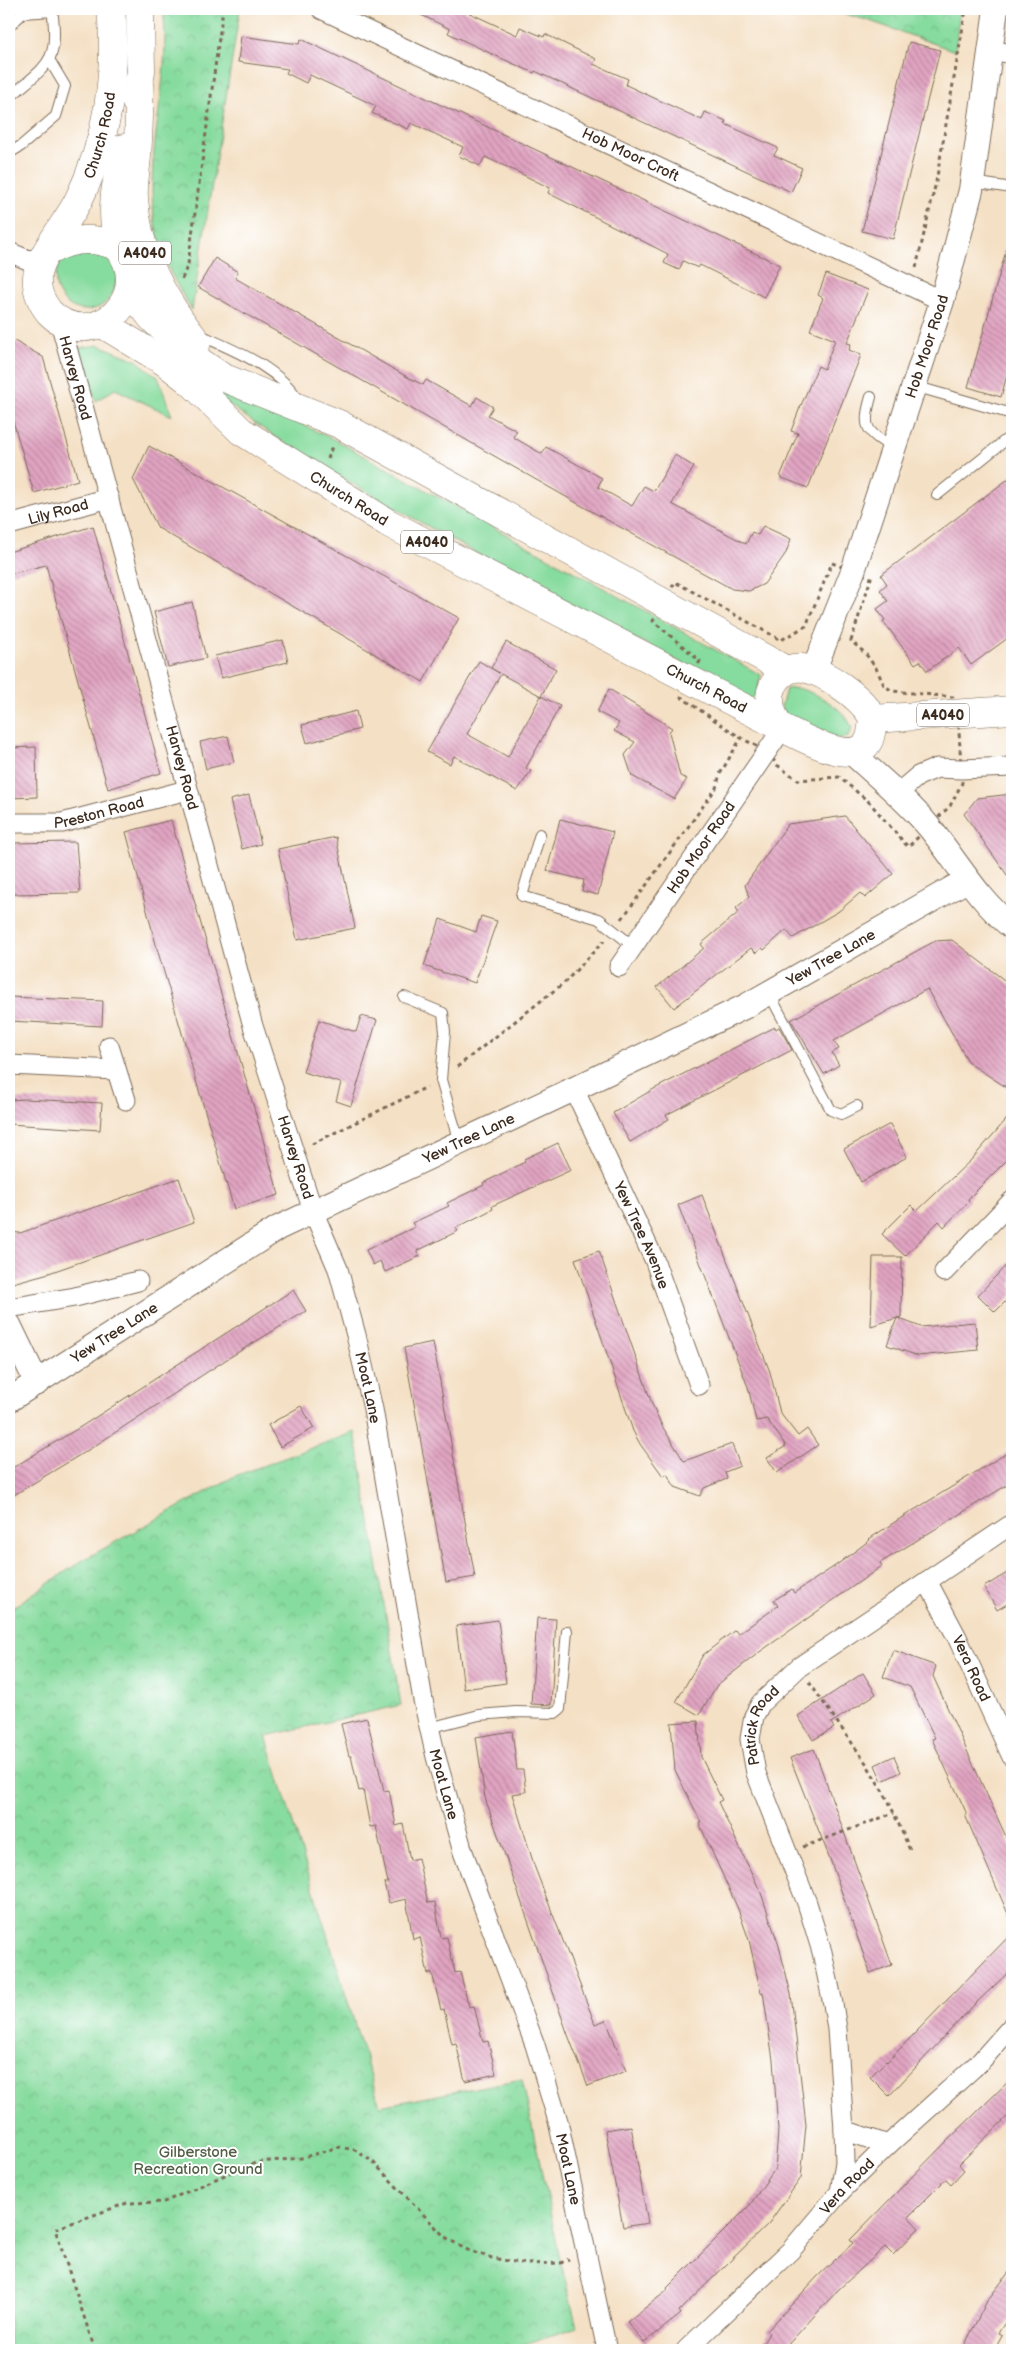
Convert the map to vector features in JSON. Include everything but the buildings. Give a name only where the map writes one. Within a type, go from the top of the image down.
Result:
[{"type":"main road","name":"Church Road","points":[[46,254],[78,202],[100,144],[110,96],[113,50],[111,9]]},
{"type":"main road","name":"Church Road","points":[[118,247],[112,218],[114,190],[140,84],[142,26],[140,9]]},
{"type":"main road","name":"A4040","points":[[140,84],[135,206],[142,248],[167,302],[176,330],[192,357],[222,377],[339,424],[786,670],[802,668],[813,672],[850,692],[869,709],[873,719],[1012,710]]},
{"type":"main road","name":"A4040","points":[[46,254],[60,244],[88,239],[118,247],[130,269],[130,290],[152,318],[176,330]]},
{"type":"main road","points":[[46,254],[37,270],[37,289],[46,308],[60,322],[83,327],[101,323],[119,310],[130,290]]},
{"type":"main road","name":"Church Road","points":[[101,323],[165,362],[192,383],[241,431],[388,523],[780,726],[830,749],[851,752]]},
{"type":"main road","name":"Church Road","points":[[780,726],[771,710],[770,696],[774,684],[786,670]]},
{"type":"main road","points":[[851,752],[860,749],[869,741],[873,719]]},
{"type":"street","name":"Hob Moor Croft","points":[[320,9],[942,302]]},
{"type":"street","name":"Hob Moor Road","points":[[813,672],[853,571],[942,302],[972,182],[1001,52],[996,9]]},
{"type":"street","points":[[9,252],[28,260],[46,254]]},
{"type":"street","name":"Harvey Road","points":[[60,322],[253,1026],[313,1211]]},
{"type":"street","name":"Lily Road","points":[[9,525],[109,498]]},
{"type":"street","name":"Hob Moor Road","points":[[619,967],[780,726]]},
{"type":"street","points":[[851,752],[898,793],[928,826],[968,880],[1012,927]]},
{"type":"street","points":[[898,793],[918,776],[937,768],[1012,767]]},
{"type":"street","name":"Preston Road","points":[[9,823],[62,823],[187,790]]},
{"type":"street","name":"Yew Tree Lane","points":[[9,1400],[243,1248],[278,1228],[574,1089],[769,993],[968,880]]},
{"type":"street","points":[[109,1046],[126,1100]]},
{"type":"street","points":[[9,1065],[116,1070]]},
{"type":"street","name":"Yew Tree Avenue","points":[[574,1089],[654,1259],[699,1385]]},
{"type":"street","points":[[944,1272],[1012,1201]]},
{"type":"street","name":"Moat Lane","points":[[313,1211],[338,1269],[369,1390],[429,1728],[462,1852],[535,2046],[558,2121],[607,2350]]},
{"type":"street","points":[[9,1308],[75,1297],[138,1281]]},
{"type":"street","points":[[9,1325],[37,1383]]},
{"type":"street","name":"Patrick Road","points":[[840,2192],[845,2162],[838,2029],[820,1944],[789,1852],[756,1773],[750,1739],[754,1716],[761,1703],[799,1667],[1012,1524]]},
{"type":"street","name":"Vera Road","points":[[927,1581],[957,1637],[1012,1757]]},
{"type":"street","name":"Vera Road","points":[[686,2350],[791,2250],[840,2192],[888,2145],[981,2060],[1012,2026]]},
{"type":"street","points":[[844,2130],[888,2145]]},
{"type":"lane","points":[[9,26],[23,13],[53,10],[56,37],[50,61],[9,98]]},
{"type":"lane","points":[[9,153],[21,146],[56,116],[65,86],[50,61]]},
{"type":"lane","points":[[972,182],[1012,188]]},
{"type":"lane","points":[[176,330],[227,347],[279,375],[291,387],[307,412]]},
{"type":"lane","points":[[914,386],[1012,414]]},
{"type":"lane","points":[[872,397],[866,416],[866,426],[873,436],[894,448]]},
{"type":"lane","points":[[938,494],[1012,435]]},
{"type":"lane","points":[[540,834],[522,896],[599,919],[633,946]]},
{"type":"lane","points":[[769,993],[832,1110],[841,1114],[857,1106]]},
{"type":"lane","points":[[404,997],[443,1013],[445,1032],[441,1080],[459,1142]]},
{"type":"lane","points":[[429,1728],[479,1715],[516,1712],[555,1713],[560,1709],[568,1631]]},
{"type":"path","points":[[167,302],[178,288],[188,264],[223,9]]},
{"type":"path","points":[[911,287],[936,182],[966,9]]},
{"type":"path","points":[[320,481],[339,424]]},
{"type":"path","points":[[294,1154],[441,1080],[566,982],[614,930],[716,788],[720,774],[741,738]]},
{"type":"path","points":[[799,1667],[866,1762],[894,1813],[910,1850]]},
{"type":"path","points":[[789,1852],[894,1813]]},
{"type":"path","points":[[95,2350],[55,2229],[127,2203],[164,2202],[245,2166],[260,2162],[301,2158],[339,2147],[355,2150],[373,2162],[445,2237],[466,2249],[492,2258],[526,2264],[561,2263],[585,2250]]},
{"type":"green space","points":[[163,9],[240,9],[192,310],[176,283],[163,254],[157,234],[153,206],[154,150],[164,65]]},
{"type":"green space","points":[[826,9],[960,9],[955,51],[867,20]]},
{"type":"green space","points":[[67,254],[106,254],[117,274],[113,293],[106,302],[97,308],[88,310],[77,309],[68,304],[61,296],[56,285],[56,272],[59,264]]},
{"type":"green space","points":[[99,345],[136,360],[158,377],[172,416],[115,389],[96,401],[78,348]]},
{"type":"green space","points":[[222,387],[335,440],[761,675],[757,692],[752,699],[530,583],[443,535],[305,456],[260,427],[217,395]]},
{"type":"green space","points":[[795,688],[820,697],[837,708],[849,722],[852,729],[848,737],[839,739],[788,716],[781,707],[786,689]]},
{"type":"green space","name":"Gilberstone Recreation Ground","points":[[355,1432],[401,1705],[266,1736],[380,2106],[522,2079],[561,2263],[577,2327],[506,2350],[9,2350],[9,1610],[83,1560],[235,1476]]}]
